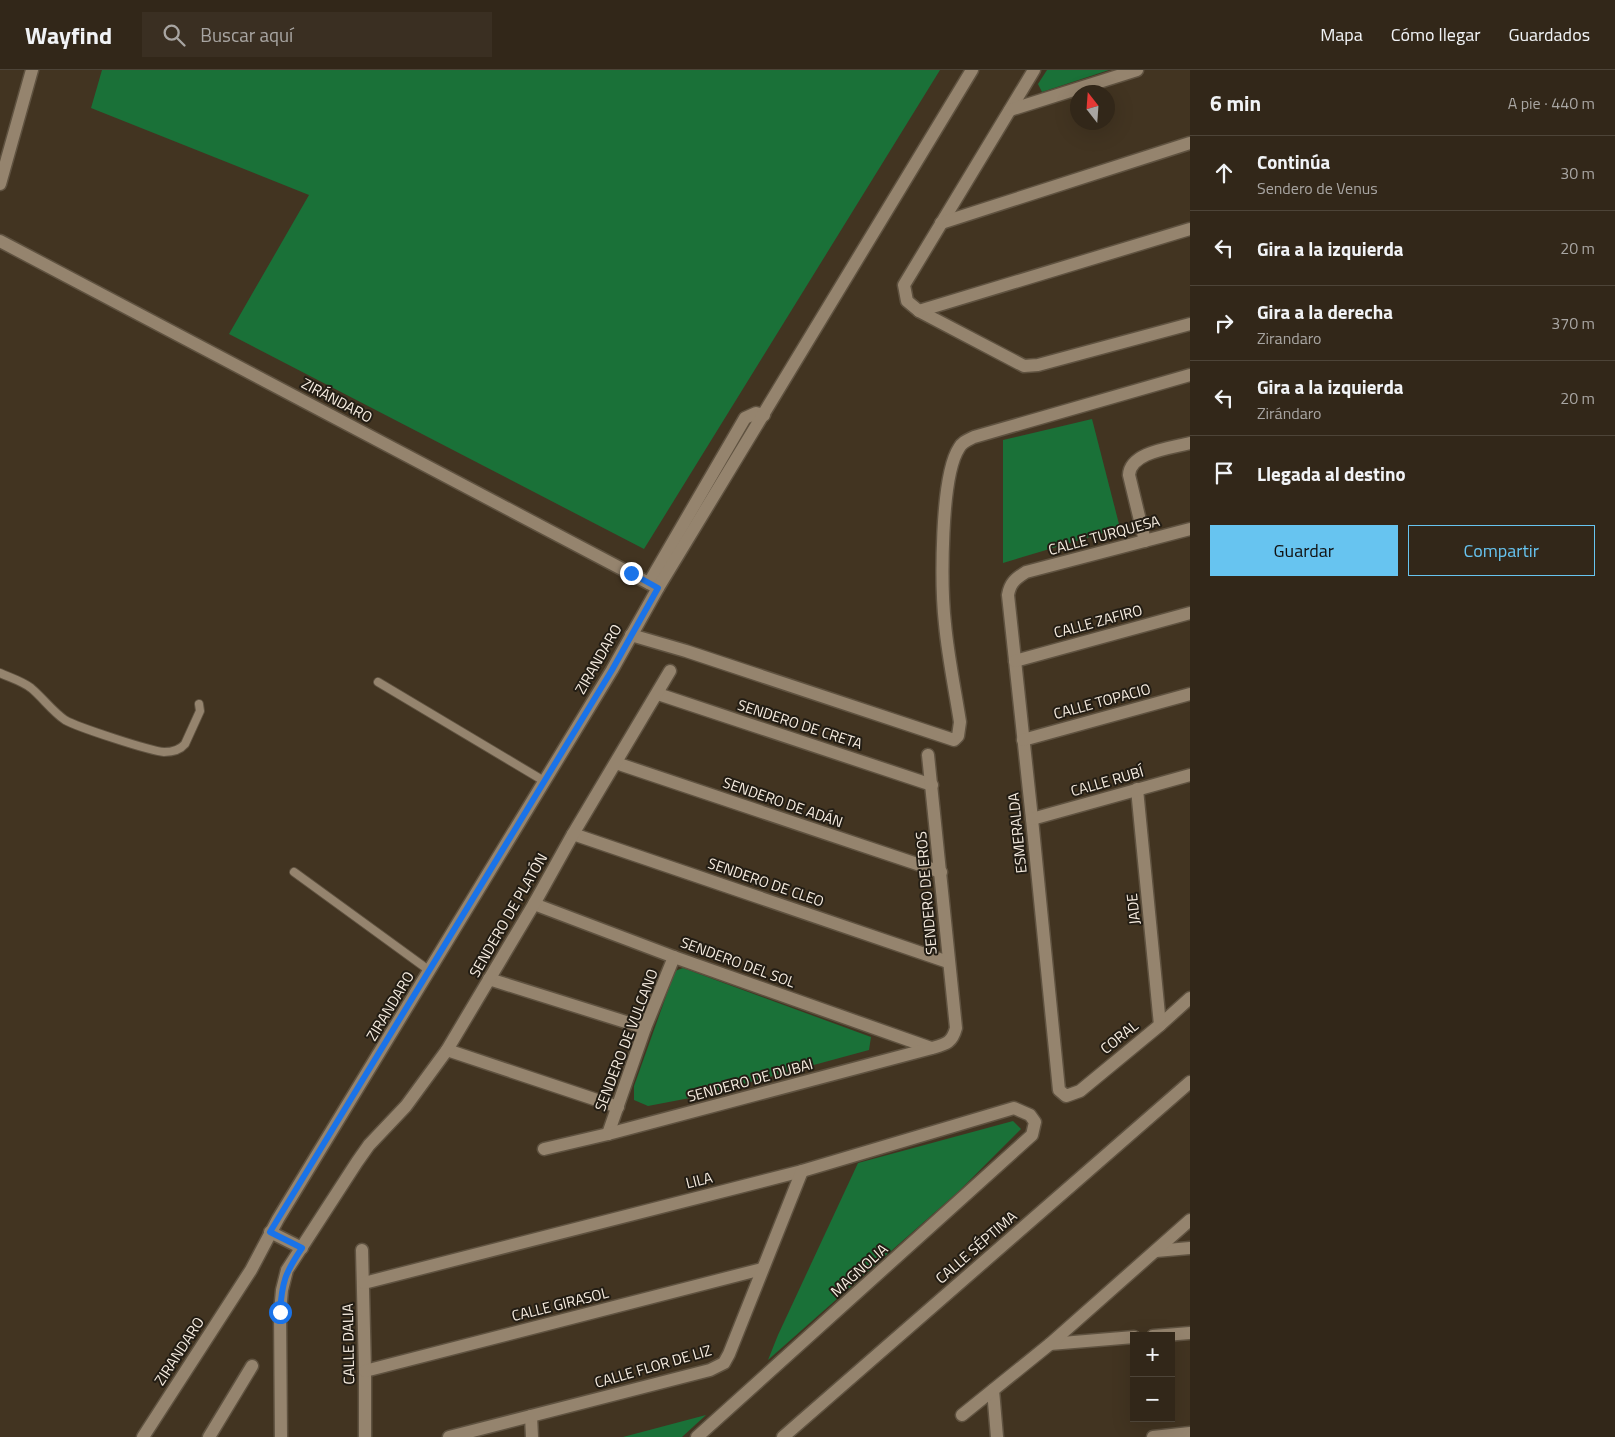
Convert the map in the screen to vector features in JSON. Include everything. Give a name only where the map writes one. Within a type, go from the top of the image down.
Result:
[{"type":"street","points":[[0,184],[32,70]]},
{"type":"street","name":"ZIRANDARO","points":[[143,1437],[251,1270],[270,1232],[612,670],[631,635],[654,585],[745,418],[756,413],[764,415],[972,70]]},
{"type":"street","points":[[1034,70],[904,284],[907,301],[918,311],[1024,366],[1038,365],[1190,324]]},
{"type":"street","points":[[1010,110],[1137,70]]},
{"type":"street","points":[[941,223],[1190,144]]},
{"type":"street","points":[[918,311],[1190,229]]},
{"type":"street","name":"ZIRÁNDARO","points":[[0,241],[654,585]]},
{"type":"street","points":[[631,635],[686,651],[954,740],[958,736],[960,722],[943,605],[944,516],[955,454],[960,446],[965,441],[974,438],[1190,375]]},
{"type":"street","points":[[1145,541],[1129,475],[1130,468],[1142,456],[1190,444]]},
{"type":"street","name":"CALLE TURQUESA","points":[[1026,572],[1190,529]]},
{"type":"street","name":"ESMERALDA","points":[[1026,572],[1014,580],[1008,595],[1059,1090],[1066,1096]]},
{"type":"street","name":"CALLE ZAFIRO","points":[[1015,661],[1190,613]]},
{"type":"street","name":"SENDERO DE PLATÓN","points":[[281,1437],[280,1312],[282,1290],[287,1270],[369,1145],[406,1106],[447,1050],[670,672]]},
{"type":"street","name":"SENDERO DE CRETA","points":[[658,694],[932,785]]},
{"type":"street","name":"CALLE TOPACIO","points":[[1023,740],[1190,694]]},
{"type":"street","name":"SENDERO DE EROS","points":[[928,755],[956,1028]]},
{"type":"street","name":"SENDERO DE ADÁN","points":[[616,763],[941,872]]},
{"type":"street","name":"CALLE RUBÍ","points":[[1032,819],[1190,775]]},
{"type":"street","name":"JADE","points":[[1137,790],[1160,1025]]},
{"type":"street","name":"SENDERO DE CLEO","points":[[573,834],[948,962]]},
{"type":"street","name":"SENDERO DEL SOL","points":[[534,904],[674,957],[932,1048]]},
{"type":"street","name":"SENDERO DE VULCANO","points":[[608,1134],[674,957]]},
{"type":"street","points":[[489,979],[646,1028]]},
{"type":"street","name":"CORAL","points":[[1066,1096],[1080,1091],[1190,998]]},
{"type":"street","name":"SENDERO DE DUBAI","points":[[544,1148],[608,1134],[932,1048],[949,1042],[954,1037],[956,1028]]},
{"type":"street","points":[[447,1050],[618,1107]]},
{"type":"street","name":"CALLE SÉPTIMA","points":[[783,1437],[1190,1082]]},
{"type":"street","name":"LILA","points":[[364,1283],[802,1170],[1014,1108],[1030,1115],[1035,1122]]},
{"type":"street","name":"MAGNOLIA","points":[[705,1434],[1032,1135],[1035,1122]]},
{"type":"street","name":"CALLE FLOR DE LIZ","points":[[449,1437],[718,1367],[724,1363],[802,1170]]},
{"type":"street","points":[[962,1415],[1050,1344],[1190,1220]]},
{"type":"street","points":[[270,1232],[302,1248]]},
{"type":"street","points":[[1156,1251],[1190,1248]]},
{"type":"street","name":"CALLE DALIA","points":[[362,1250],[366,1371],[365,1437]]},
{"type":"street","name":"CALLE GIRASOL","points":[[366,1371],[762,1269]]},
{"type":"street","points":[[1175,1334],[1190,1333]]},
{"type":"street","points":[[1050,1344],[1130,1337]]},
{"type":"street","points":[[209,1437],[252,1366]]},
{"type":"street","points":[[993,1390],[997,1437]]},
{"type":"street","points":[[531,1416],[532,1437]]},
{"type":"street","points":[[1153,1437],[1190,1433]]},
{"type":"lane","points":[[0,673],[32,688],[58,714],[72,723],[154,751],[172,751],[182,748],[200,711],[199,704]]},
{"type":"lane","points":[[378,682],[544,781]]},
{"type":"lane","points":[[294,872],[430,971]]},
{"type":"green space","points":[[102,70],[940,70],[644,549],[229,334],[309,195],[91,108]]},
{"type":"green space","points":[[1047,70],[1109,70],[1042,92],[1038,84]]},
{"type":"green space","points":[[1092,419],[1120,528],[1003,563],[1003,440]]},
{"type":"green space","points":[[683,968],[871,1037],[869,1050],[695,1097],[648,1106],[634,1100],[634,1086],[675,971]]},
{"type":"green space","points":[[1013,1121],[1021,1129],[960,1190],[768,1360],[858,1163]]},
{"type":"green space","points":[[706,1415],[682,1437],[623,1437]]},
{"type":"route","points":[[280,1312],[282,1290],[287,1270],[302,1248],[270,1232],[612,670],[658,588],[631,573]]}]
